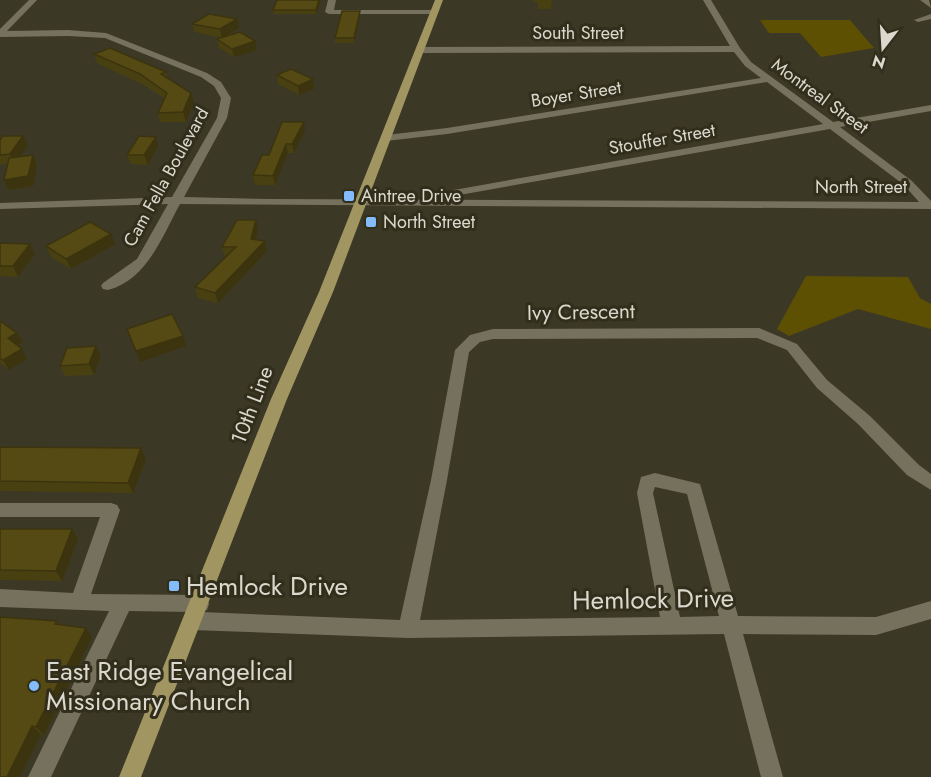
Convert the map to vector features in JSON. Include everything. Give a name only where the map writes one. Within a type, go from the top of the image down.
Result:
[{"type":"main road","name":"10th Line","points":[[130,777],[279,399],[326,292],[439,0]]},
{"type":"street","points":[[0,34],[33,0]]},
{"type":"street","points":[[332,0],[329,12],[434,12]]},
{"type":"street","name":"Montreal Street","points":[[707,0],[736,49],[755,69],[908,183],[930,206]]},
{"type":"street","points":[[924,0],[931,6]]},
{"type":"street","points":[[918,20],[931,16]]},
{"type":"street","name":"Cam Fella Boulevard","points":[[0,34],[68,33],[105,36],[204,75],[218,84],[226,98],[222,118],[142,261],[108,286]]},
{"type":"street","name":"South Street","points":[[420,50],[736,49]]},
{"type":"street","name":"Boyer Street","points":[[386,138],[447,131],[771,79]]},
{"type":"street","name":"Stouffer Street","points":[[398,203],[931,108]]},
{"type":"street","points":[[0,206],[176,200],[359,203]]},
{"type":"street","name":"North Street","points":[[359,203],[930,206]]},
{"type":"street","name":"Ivy Crescent","points":[[408,629],[441,470],[462,350],[475,338],[493,334],[759,333],[792,346],[822,384],[864,420],[913,470],[931,483]]},
{"type":"street","points":[[672,627],[645,493],[647,482],[655,480],[694,489],[772,777]]},
{"type":"street","points":[[0,510],[111,510],[79,602]]},
{"type":"street","name":"Hemlock Drive","points":[[0,598],[123,603],[196,613],[408,629],[731,625],[876,626],[931,610]]},
{"type":"street","points":[[39,777],[123,603]]},
{"type":"shaded area","points":[[760,20],[850,20],[874,48],[821,57],[800,33],[769,33]]},
{"type":"shaded area","points":[[806,276],[908,277],[920,298],[931,304],[931,329],[858,309],[789,336],[777,329]]},
{"type":"building","points":[[277,0],[319,0],[316,10],[273,10]]},
{"type":"building","points":[[342,11],[360,11],[354,38],[335,38]]},
{"type":"building","points":[[209,14],[237,19],[220,29],[192,24]]},
{"type":"building","points":[[240,32],[255,41],[232,49],[217,39]]},
{"type":"building","points":[[110,48],[166,72],[161,74],[191,93],[183,112],[158,113],[167,93],[140,74],[94,54]]},
{"type":"building","points":[[291,69],[313,79],[298,86],[277,75]]},
{"type":"building","points":[[282,122],[304,122],[292,144],[286,144],[273,176],[253,175],[262,155],[269,155]]},
{"type":"building","points":[[3,136],[23,136],[10,154],[0,155],[0,140]]},
{"type":"building","points":[[139,136],[156,137],[144,155],[127,155]]},
{"type":"building","points":[[33,155],[28,176],[4,180],[9,158]]},
{"type":"building","points":[[237,220],[256,220],[251,239],[265,241],[215,293],[195,287],[236,247],[222,247]]},
{"type":"building","points":[[90,222],[111,234],[66,259],[46,246]]},
{"type":"building","points":[[0,243],[30,244],[13,266],[0,266]]},
{"type":"building","points":[[172,314],[183,336],[136,351],[127,329]]},
{"type":"building","points":[[0,321],[17,333],[8,338],[22,349],[3,360],[0,358]]},
{"type":"building","points":[[96,346],[89,364],[60,366],[67,348]]},
{"type":"building","points":[[0,447],[141,448],[128,483],[0,481]]},
{"type":"building","points":[[0,529],[72,529],[56,571],[0,570]]},
{"type":"building","name":"East Ridge Evangelical Missionary Church","points":[[0,617],[57,621],[55,624],[86,628],[36,727],[32,726],[7,777],[0,777]]},
{"type":"place","name":"Aintree Drive","points":[[349,196]]},
{"type":"place","name":"North Street","points":[[371,222]]},
{"type":"place","name":"Hemlock Drive","points":[[174,586]]},
{"type":"place","name":"East Ridge Evangelical Missionary Church","points":[[34,686]]}]
